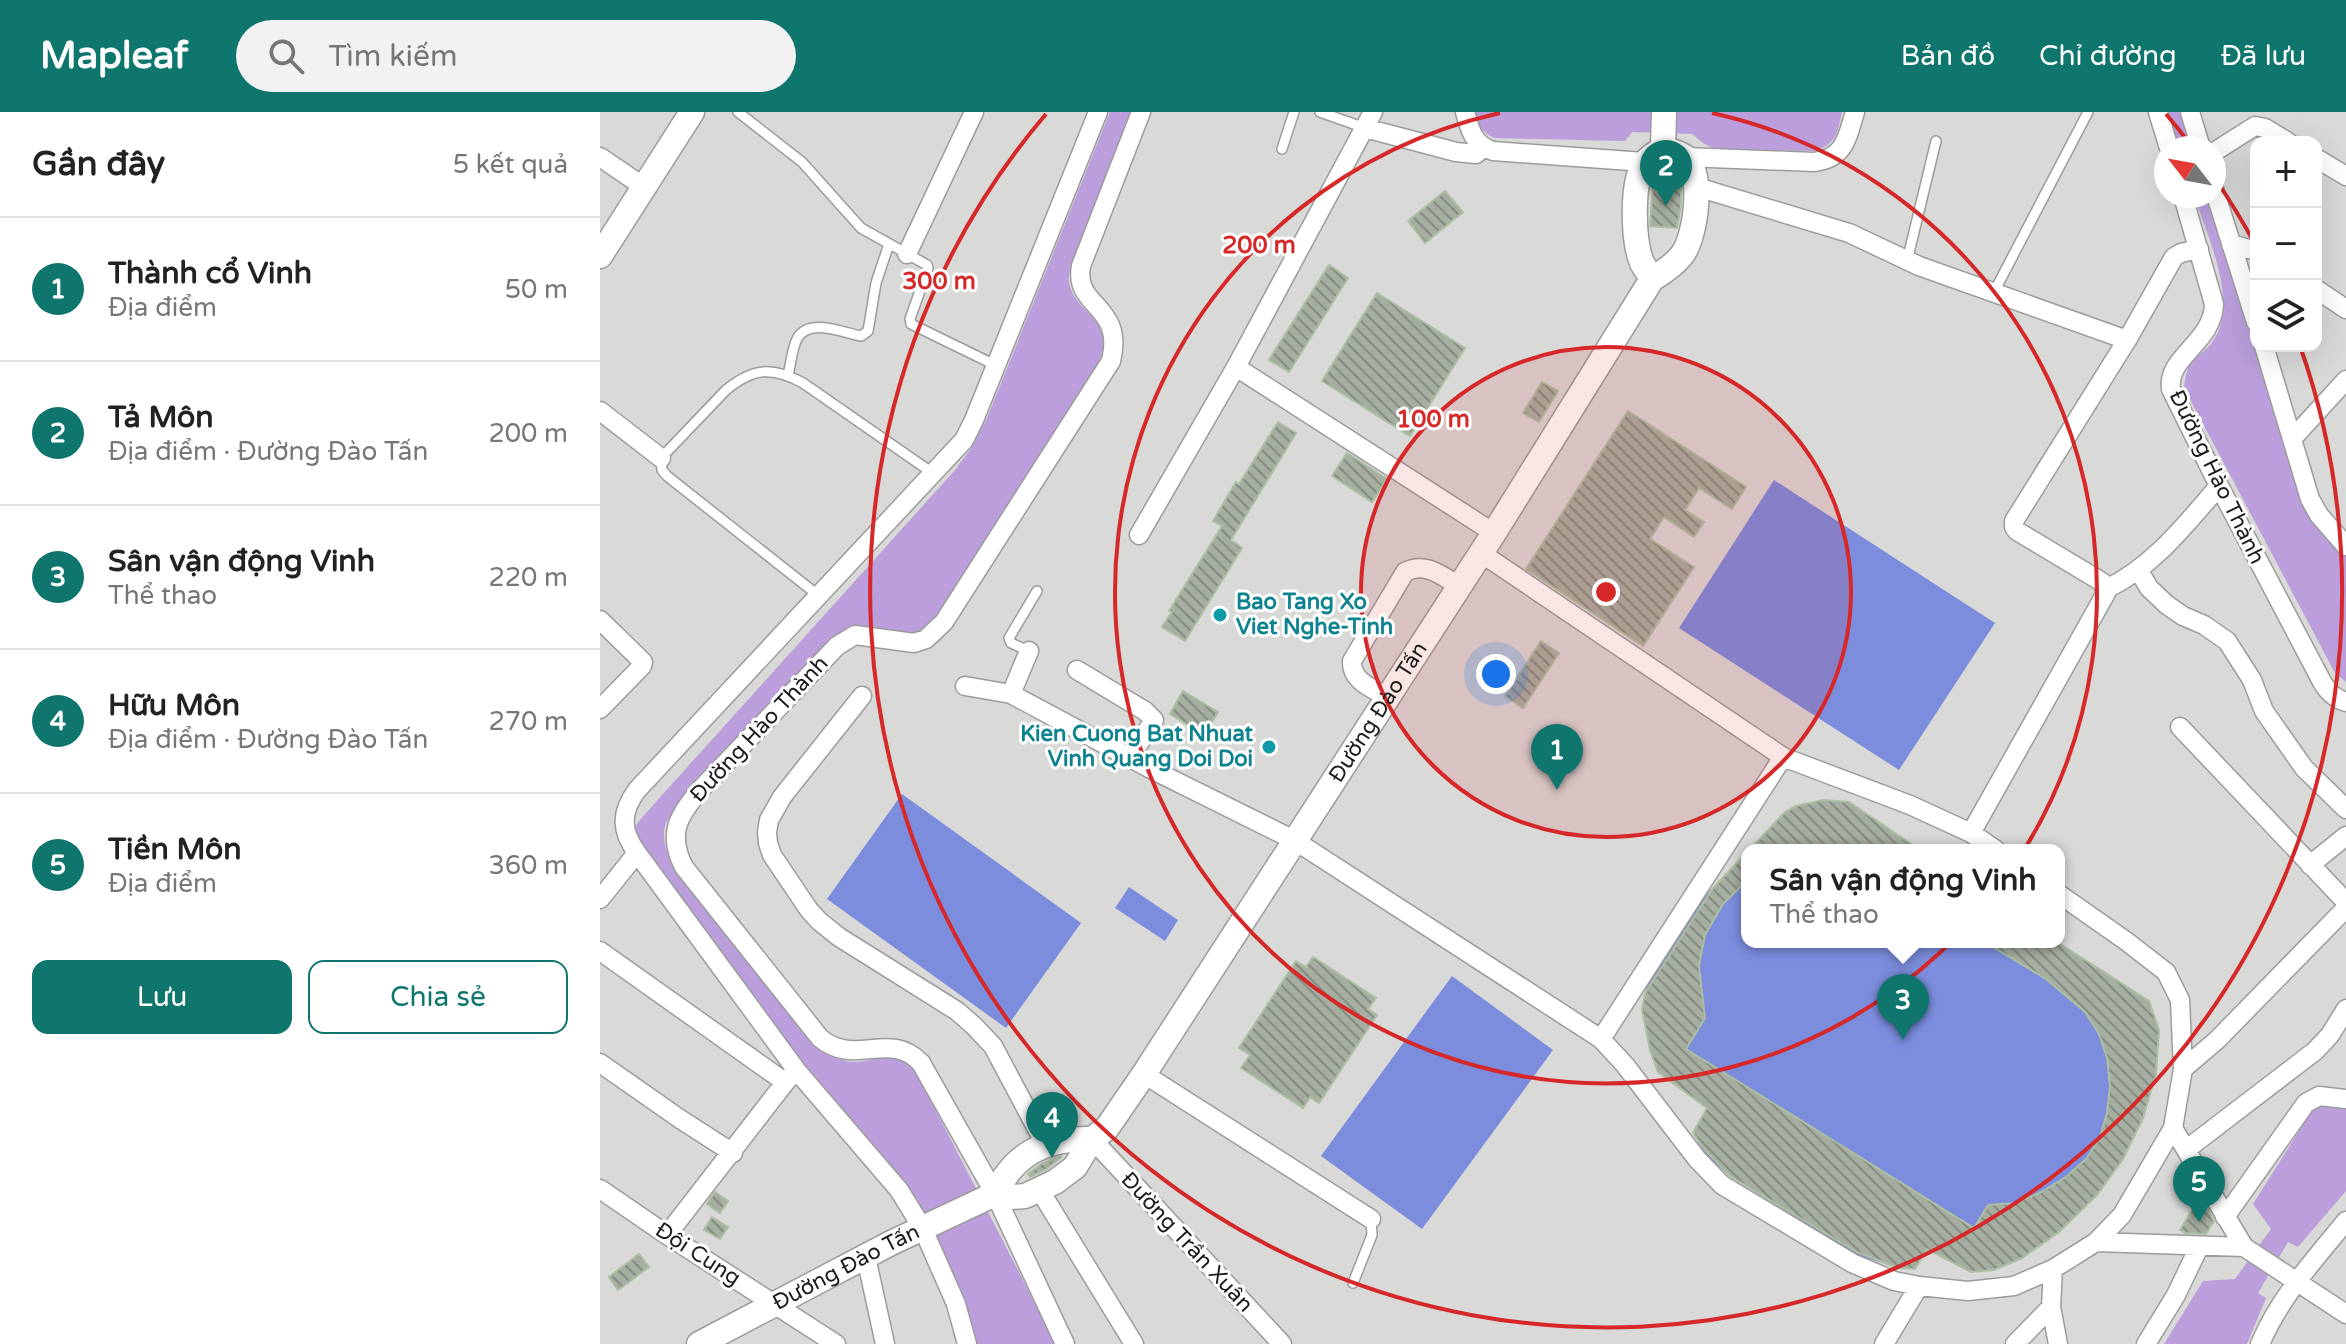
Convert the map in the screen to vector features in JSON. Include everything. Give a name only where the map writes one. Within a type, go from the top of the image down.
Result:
[{"type":"street","points":[[600,256],[692,112]]},
{"type":"street","points":[[907,254],[974,112]]},
{"type":"street","points":[[967,1344],[956,1304],[926,1227],[878,1163],[792,1076],[629,842],[623,823],[631,798],[964,440],[1098,112]]},
{"type":"street","name":"Đường Hào Thành","points":[[1065,1344],[926,1070],[916,1057],[903,1050],[889,1047],[846,1051],[827,1043],[813,1031],[684,867],[675,843],[676,826],[700,790],[837,646],[855,635],[914,643],[926,639],[944,622],[1111,361],[1115,348],[1111,324],[1080,286],[1079,277],[1141,112]]},
{"type":"street","points":[[1465,112],[1471,132],[1483,148],[1493,151],[1664,151],[1814,162],[1832,158],[1844,146],[1855,112]]},
{"type":"street","name":"Đường Đào Tấn","points":[[1652,279],[1642,264],[1637,244],[1637,180],[1664,151],[1664,112]]},
{"type":"street","points":[[2158,112],[2165,136]]},
{"type":"street","points":[[2190,112],[2197,136]]},
{"type":"street","points":[[1139,535],[1236,367],[1369,120],[1456,152],[1476,154],[1483,148]]},
{"type":"street","points":[[2226,144],[2255,126],[2278,136]]},
{"type":"street","name":"Đường Đào Tấn","points":[[699,1344],[991,1196],[1025,1196],[1055,1182],[1075,1167],[1092,1139],[1107,1128],[1487,543],[1652,279],[1667,270],[1684,253],[1692,234],[1697,187],[1695,170],[1664,151]]},
{"type":"street","points":[[600,157],[644,187]]},
{"type":"street","points":[[2322,162],[2346,176]]},
{"type":"street","points":[[1697,187],[1849,233],[1907,261],[2127,340]]},
{"type":"street","name":"Đường Hào Thành","points":[[2187,208],[2214,304],[2214,317],[2202,337],[2176,367],[2170,383],[2219,486],[2326,689],[2335,698],[2346,702]]},
{"type":"street","points":[[2220,208],[2250,303]]},
{"type":"street","points":[[2231,244],[2250,249]]},
{"type":"street","points":[[1971,833],[2105,597],[2106,589],[2102,582],[2017,531],[2013,524],[2127,340],[2174,257],[2199,249]]},
{"type":"street","points":[[2322,293],[2346,309]]},
{"type":"street","points":[[2266,352],[2310,499],[2319,515],[2346,546]]},
{"type":"street","points":[[1236,367],[1487,543],[1783,757],[1910,805],[1971,833],[1987,844]]},
{"type":"street","points":[[2293,438],[2346,380]]},
{"type":"street","points":[[600,411],[661,458]]},
{"type":"street","points":[[2106,589],[2161,551],[2219,486]]},
{"type":"street","points":[[1387,697],[1356,678],[1351,669],[1352,661],[1405,572],[1414,567],[1428,568],[1459,586]]},
{"type":"street","points":[[2138,569],[2149,588],[2167,605],[2227,641],[2252,680],[2264,711],[2304,768],[2346,809]]},
{"type":"street","points":[[600,620],[643,662],[600,709]]},
{"type":"street","points":[[1011,694],[1029,651]]},
{"type":"street","points":[[1077,670],[1145,711],[1154,720],[1130,757]]},
{"type":"street","points":[[965,686],[1011,694],[1294,840],[1601,1039],[1625,1065],[1697,1159],[1722,1185],[1852,1263],[1894,1281],[1919,1286],[1968,1291],[2014,1286],[2053,1269],[2096,1242],[2122,1215],[2173,1128],[2183,1069],[2180,1000],[2166,972],[2065,898]]},
{"type":"street","points":[[862,696],[775,808],[767,832],[772,855],[809,910],[829,930],[957,1011],[985,1036],[1045,1144]]},
{"type":"street","points":[[2180,727],[2346,905],[2217,1040],[2183,1069]]},
{"type":"street","points":[[1601,1039],[1783,757]]},
{"type":"street","points":[[2310,865],[2346,836]]},
{"type":"street","points":[[600,899],[637,853]]},
{"type":"street","points":[[600,951],[782,1080],[792,1076]]},
{"type":"street","points":[[2187,1149],[2315,1051],[2330,1035],[2346,1009]]},
{"type":"street","points":[[600,1063],[733,1153]]},
{"type":"street","points":[[1144,1074],[1371,1219]]},
{"type":"street","points":[[667,1235],[792,1076]]},
{"type":"street","points":[[2225,1217],[2306,1103],[2319,1096],[2346,1099]]},
{"type":"street","points":[[2173,1128],[2244,1247],[2346,1314]]},
{"type":"street","name":"Đường Đào Tấn","points":[[991,1196],[1017,1162],[1045,1144],[1072,1138],[1092,1139]]},
{"type":"street","name":"Đường Trần Xuân","points":[[1092,1139],[1282,1344]]},
{"type":"street","name":"Đội Cung","points":[[600,1189],[836,1344]]},
{"type":"street","points":[[1039,1189],[1134,1344]]},
{"type":"street","points":[[2260,1344],[2269,1323],[2296,1282],[2346,1221]]},
{"type":"street","points":[[2096,1242],[2244,1247]]},
{"type":"street","points":[[2146,1344],[2176,1295],[2199,1247]]},
{"type":"street","points":[[866,1257],[885,1344]]},
{"type":"street","points":[[2053,1269],[2051,1307],[2058,1344]]},
{"type":"street","points":[[1884,1344],[1919,1286]]},
{"type":"street","points":[[2015,1344],[2051,1307]]},
{"type":"lane","points":[[738,112],[802,162],[861,228],[928,268],[910,319],[911,324],[995,365]]},
{"type":"lane","points":[[1282,149],[1294,112]]},
{"type":"lane","points":[[1320,112],[1369,120]]},
{"type":"lane","points":[[1994,292],[2088,112]]},
{"type":"lane","points":[[1907,261],[1936,141]]},
{"type":"lane","points":[[788,375],[797,340],[803,333],[818,328],[840,330],[855,336],[866,334],[876,283],[889,244]]},
{"type":"lane","points":[[819,596],[667,476],[662,470],[661,458],[736,382],[758,372],[770,371],[803,383],[934,474]]},
{"type":"lane","points":[[1029,651],[1011,643],[1009,638],[1037,591]]},
{"type":"lane","points":[[1353,1283],[1372,1235],[1371,1219]]},
{"type":"shaded area","points":[[600,112],[2346,112],[2346,1344],[600,1344]]},
{"type":"shaded area","points":[[1110,112],[1131,112],[1072,263],[1069,278],[1073,294],[1104,335],[1099,361],[927,630],[917,635],[899,635],[852,629],[675,809],[664,833],[668,855],[684,881],[816,1047],[836,1058],[852,1062],[894,1057],[916,1072],[1056,1344],[971,1344],[925,1214],[803,1067],[634,839],[636,825],[645,814],[955,470],[972,447],[987,418]]},
{"type":"shaded area","points":[[1474,112],[1842,112],[1835,137],[1814,151],[1715,149],[1692,134],[1632,132],[1625,141],[1494,138],[1480,128]]},
{"type":"shaded area","points":[[2168,112],[2186,112],[2193,136],[2175,136]]},
{"type":"shaded area","points":[[2198,208],[2215,208],[2250,324],[2250,352],[2258,352],[2306,509],[2346,556],[2346,682],[2335,673],[2184,388],[2192,362],[2216,336],[2222,321],[2222,285]]},
{"type":"shaded area","points":[[1774,480],[1995,623],[1899,770],[1679,628]]},
{"type":"shaded area","points":[[902,794],[1081,923],[1006,1028],[827,899]]},
{"type":"shaded area","points":[[1741,858],[1741,948],[2065,947],[2149,1001],[2159,1030],[2156,1074],[2143,1118],[2123,1159],[2097,1195],[1994,1270],[1971,1272],[1928,1249],[1915,1269],[1898,1268],[1854,1254],[1730,1176],[1706,1156],[1693,1133],[1707,1108],[1658,1072],[1642,1011],[1646,989],[1657,965],[1705,896]]},
{"type":"shaded area","points":[[1129,887],[1178,920],[1165,941],[1115,908]]},
{"type":"shaded area","points":[[1452,976],[1553,1050],[1422,1229],[1321,1156]]},
{"type":"shaded area","points":[[2321,1104],[2346,1105],[2346,1191],[2298,1247],[2288,1242],[2258,1293],[2266,1298],[2247,1344],[2164,1344],[2203,1281],[2235,1279],[2271,1229],[2253,1204],[2311,1112]]},
{"type":"building","points":[[1653,184],[1681,186],[1677,228],[1650,226]]},
{"type":"building","points":[[1445,191],[1463,212],[1425,243],[1408,221]]},
{"type":"building","points":[[1329,265],[1348,278],[1289,372],[1269,360]]},
{"type":"building","points":[[1377,293],[1465,348],[1410,436],[1322,381]]},
{"type":"building","points":[[1542,382],[1558,391],[1539,422],[1523,413]]},
{"type":"building","points":[[1628,411],[1746,487],[1732,509],[1699,488],[1685,510],[1704,522],[1694,537],[1664,517],[1650,539],[1694,567],[1643,646],[1526,569]]},
{"type":"building","points":[[1278,422],[1296,433],[1231,540],[1242,548],[1185,641],[1162,627],[1222,526],[1213,521]]},
{"type":"building","points":[[1347,453],[1387,479],[1372,502],[1332,476]]},
{"type":"building","points":[[1541,641],[1559,653],[1523,708],[1505,696]]},
{"type":"building","points":[[1183,691],[1218,712],[1204,735],[1170,714]]},
{"type":"building","points":[[1823,800],[1849,802],[1911,844],[1755,844],[1785,812],[1796,806]]},
{"type":"building","points":[[1741,858],[1741,886],[1723,904],[1705,935],[1699,966],[1705,1018],[1686,1049],[1974,1228],[1988,1205],[2016,1203],[2041,1192],[2066,1177],[2087,1158],[2100,1137],[2110,1086],[2107,1058],[2099,1034],[2085,1012],[2046,979],[1995,948],[2065,947],[2149,1001],[2159,1030],[2156,1074],[2143,1118],[2123,1159],[2097,1195],[2059,1232],[2022,1258],[1994,1270],[1971,1272],[1927,1249],[1915,1269],[1898,1268],[1857,1252],[1730,1176],[1693,1133],[1707,1108],[1658,1072],[1642,1010],[1645,993],[1713,888]]},
{"type":"building","points":[[1313,957],[1376,998],[1368,1009],[1377,1015],[1319,1103],[1310,1097],[1303,1108],[1241,1068],[1250,1055],[1239,1048],[1296,961],[1306,967]]},
{"type":"building","points":[[1062,1156],[1047,1169],[1030,1177],[1028,1174],[1041,1164]]},
{"type":"building","points":[[715,1192],[728,1201],[720,1213],[707,1204]]},
{"type":"building","points":[[2197,1202],[2207,1208],[2214,1221],[2206,1234],[2185,1233],[2180,1230]]},
{"type":"building","points":[[712,1217],[728,1227],[720,1239],[704,1230]]},
{"type":"building","points":[[639,1254],[649,1267],[618,1290],[609,1277]]},
{"type":"place","name":"Tả Môn","points":[[1666,206]]},
{"type":"place","name":"Bao Tang Xo Viet Nghe-Tinh","points":[[1220,615]]},
{"type":"place","name":"Kien Cuong Bat Nhuat Vinh Quang Doi Doi","points":[[1269,747]]},
{"type":"place","name":"Thành cổ Vinh","points":[[1557,790]]},
{"type":"place","name":"Sân vận động Vinh","points":[[1903,1040]]},
{"type":"place","name":"Hữu Môn","points":[[1052,1158]]},
{"type":"place","name":"Tiền Môn","points":[[2199,1222]]}]
